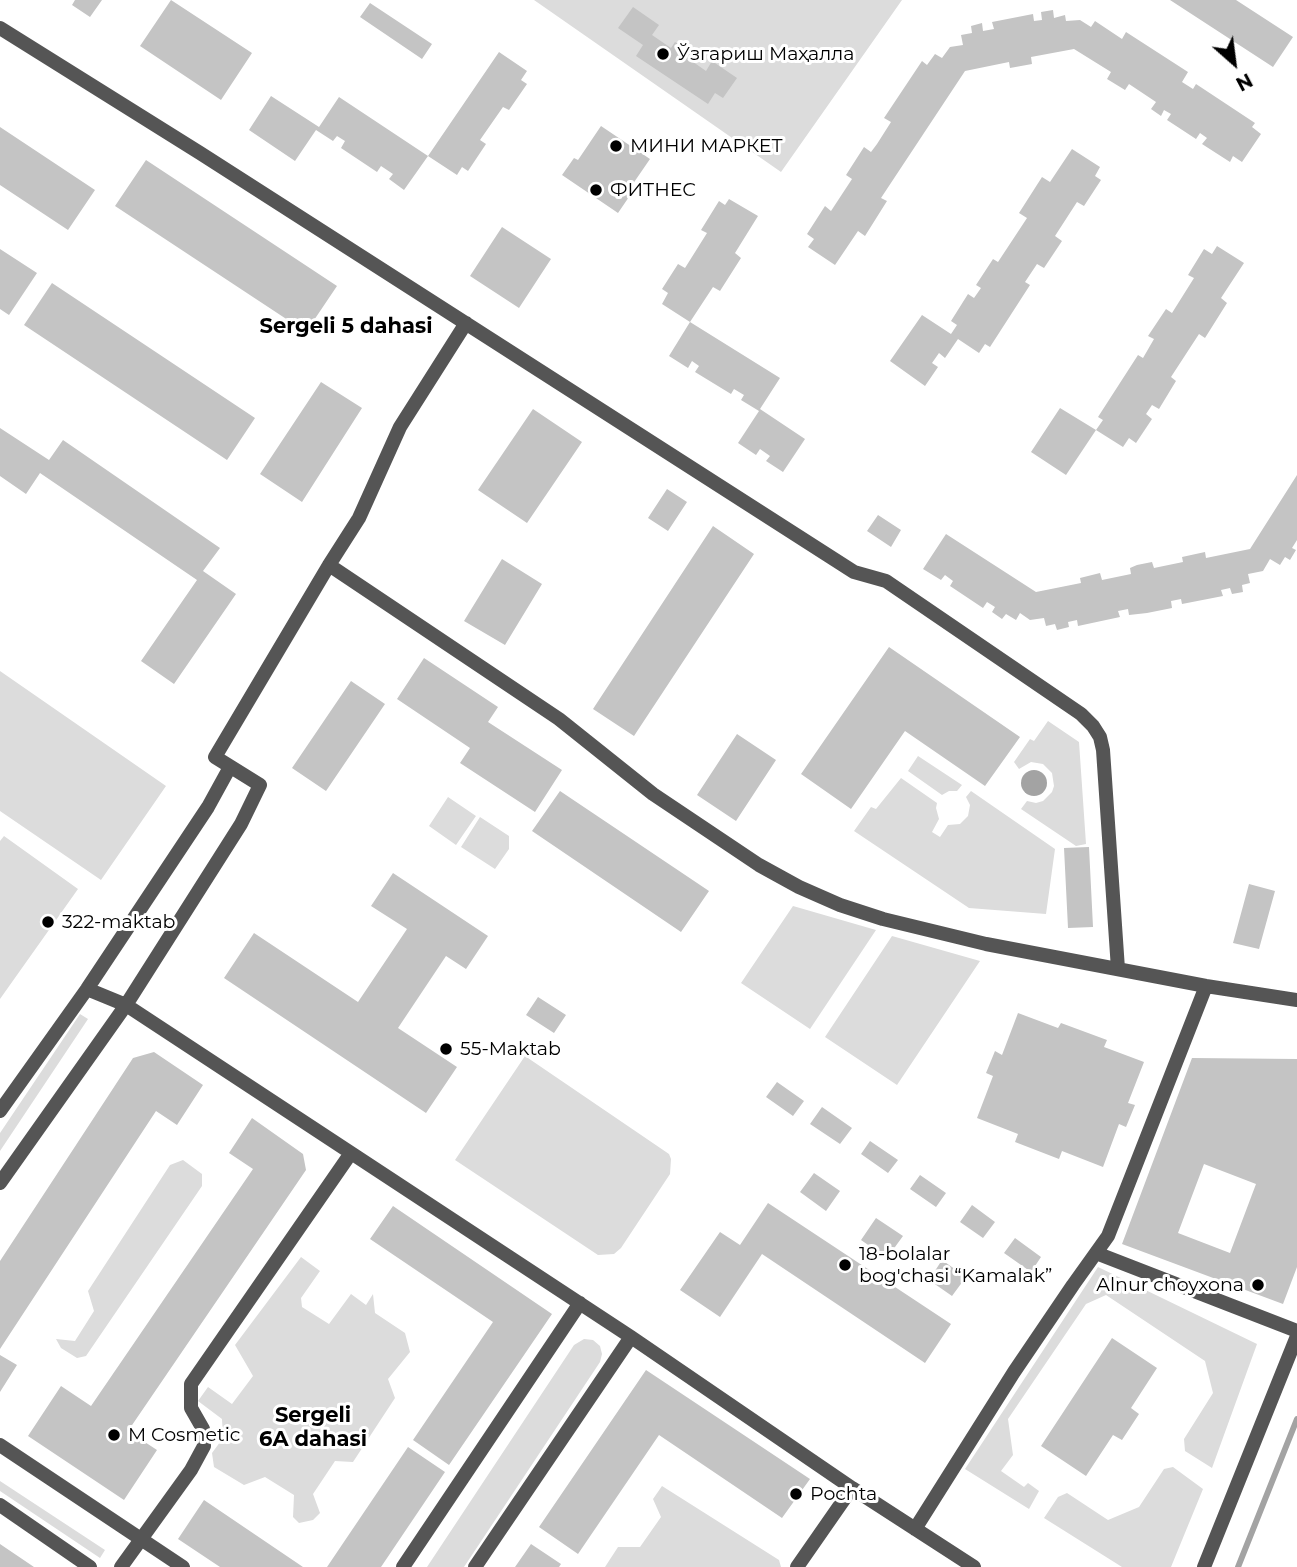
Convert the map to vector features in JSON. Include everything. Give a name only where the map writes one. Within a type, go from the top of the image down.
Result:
[{"type":"street","points":[[0,28],[854,572],[886,581],[1081,714],[1100,737],[1102,750],[1118,969]]},
{"type":"street","points":[[0,1183],[126,1005],[241,824],[260,785],[215,757],[359,519],[400,428],[466,323]]},
{"type":"street","points":[[329,565],[559,719],[653,794],[759,865],[799,887],[840,905],[883,919],[986,944],[1206,986],[1297,1000]]},
{"type":"street","points":[[0,1111],[88,989],[208,807],[230,767]]},
{"type":"street","points":[[915,1529],[1014,1373],[1108,1236],[1206,986]]},
{"type":"street","points":[[88,989],[126,1005],[580,1303],[852,1488],[974,1567]]},
{"type":"street","points":[[121,1567],[191,1470],[204,1446],[203,1429],[191,1408],[191,1384],[351,1153]]},
{"type":"street","points":[[1096,1253],[1297,1334],[1204,1567]]},
{"type":"street","points":[[403,1567],[580,1303]]},
{"type":"street","points":[[475,1567],[631,1337]]},
{"type":"street","points":[[0,1445],[183,1567]]},
{"type":"street","points":[[797,1567],[852,1488]]},
{"type":"street","points":[[0,1505],[90,1567]]},
{"type":"shaded area","points":[[534,0],[902,0],[781,172]]},
{"type":"shaded area","points":[[0,671],[166,786],[101,880],[0,811]]},
{"type":"shaded area","points":[[1048,721],[1079,742],[1086,844],[1076,846],[1021,809],[1027,801],[1043,801],[1054,786],[1052,773],[1043,764],[1031,762],[1019,769],[1014,762],[1030,739],[1034,741]]},
{"type":"shaded area","points":[[918,756],[962,785],[957,791],[942,795],[908,771]]},
{"type":"shaded area","points":[[1034,770],[1043,774],[1047,783],[1043,792],[1034,796],[1025,792],[1021,783],[1025,774]]},
{"type":"shaded area","points":[[901,778],[937,803],[939,819],[932,832],[940,837],[948,825],[960,824],[968,816],[970,805],[966,797],[971,791],[1055,849],[1046,914],[969,908],[854,831],[871,807],[876,809]]},
{"type":"shaded area","points":[[448,797],[476,816],[456,845],[429,826]]},
{"type":"shaded area","points":[[480,817],[509,836],[509,849],[495,869],[461,847]]},
{"type":"shaded area","points":[[4,836],[78,889],[0,999],[0,841]]},
{"type":"shaded area","points":[[793,906],[876,930],[810,1029],[741,983]]},
{"type":"shaded area","points":[[892,936],[980,961],[897,1085],[825,1037]]},
{"type":"shaded area","points":[[80,1014],[88,1019],[0,1151],[0,1133]]},
{"type":"shaded area","points":[[525,1056],[669,1154],[670,1174],[621,1248],[614,1254],[598,1255],[455,1160]]},
{"type":"shaded area","points":[[183,1160],[202,1174],[202,1186],[86,1356],[77,1358],[61,1348],[56,1339],[75,1341],[94,1311],[88,1291],[170,1165]]},
{"type":"shaded area","points":[[301,1257],[320,1271],[301,1298],[302,1307],[329,1324],[351,1294],[366,1305],[373,1294],[375,1313],[405,1333],[410,1352],[388,1379],[395,1398],[353,1462],[335,1461],[313,1494],[320,1513],[313,1520],[299,1523],[293,1517],[294,1495],[265,1477],[244,1485],[214,1467],[212,1453],[223,1438],[222,1419],[198,1401],[208,1387],[232,1404],[253,1376],[235,1345]]},
{"type":"shaded area","points":[[1098,1267],[1257,1344],[1212,1468],[1185,1451],[1184,1439],[1213,1393],[1205,1361],[1106,1295],[1086,1304],[1008,1419],[1013,1455],[1001,1471],[1024,1487],[1028,1483],[1039,1491],[1029,1509],[965,1469]]},
{"type":"shaded area","points":[[584,1339],[593,1340],[600,1346],[600,1362],[464,1567],[427,1567],[574,1345]]},
{"type":"shaded area","points":[[1173,1467],[1203,1489],[1171,1567],[1122,1567],[1044,1518],[1058,1497],[1067,1493],[1108,1520],[1139,1507],[1164,1469]]},
{"type":"shaded area","points":[[0,1481],[105,1550],[100,1558],[0,1491]]},
{"type":"shaded area","points":[[662,1486],[779,1560],[781,1567],[605,1567],[618,1547],[640,1547],[661,1517],[653,1499]]},
{"type":"building","points":[[75,0],[102,0],[90,17],[72,5]]},
{"type":"building","points":[[171,0],[252,53],[221,100],[140,46]]},
{"type":"building","points":[[1170,0],[1236,0],[1293,37],[1273,67]]},
{"type":"building","points":[[370,3],[432,44],[422,59],[360,17]]},
{"type":"building","name":"Ўзгариш Маҳалла","points":[[633,7],[659,25],[652,35],[671,48],[675,42],[690,52],[686,57],[706,71],[712,61],[737,78],[723,98],[715,93],[708,104],[636,56],[643,45],[618,28]]},
{"type":"building","points":[[1053,10],[1054,18],[1065,15],[1066,21],[1080,20],[1091,27],[1095,21],[1122,39],[1126,32],[1188,72],[1182,82],[1193,89],[1196,84],[1255,123],[1252,127],[1261,134],[1242,162],[1233,156],[1230,162],[1202,144],[1207,138],[1200,133],[1196,139],[1167,120],[1171,114],[1164,110],[1161,116],[1151,109],[1156,102],[1129,84],[1125,90],[1107,79],[1111,72],[1074,49],[1031,57],[1032,64],[1010,68],[1009,62],[965,71],[881,198],[887,201],[865,236],[858,231],[835,265],[808,247],[814,239],[807,234],[825,206],[831,211],[852,179],[846,175],[864,147],[871,152],[877,144],[891,122],[884,118],[922,61],[927,65],[935,54],[942,58],[950,47],[963,45],[961,35],[972,33],[971,26],[982,23],[983,31],[994,29],[992,22],[1033,14],[1034,21],[1042,20],[1041,12]]},
{"type":"building","points":[[499,52],[527,71],[521,80],[527,84],[509,110],[503,107],[480,140],[486,144],[468,171],[462,167],[457,175],[428,156]]},
{"type":"building","points":[[271,96],[319,127],[339,97],[428,156],[404,190],[389,179],[393,174],[381,166],[377,172],[341,148],[345,141],[337,136],[333,141],[316,130],[295,161],[249,130]]},
{"type":"building","points":[[601,126],[650,159],[628,191],[631,194],[618,213],[562,175],[574,158],[578,160]]},
{"type":"building","points":[[0,127],[95,190],[68,230],[0,185]]},
{"type":"building","points":[[1072,149],[1100,167],[1095,176],[1101,180],[1084,206],[1077,202],[1055,236],[1062,241],[1044,268],[1037,264],[1025,282],[1030,285],[990,347],[985,344],[979,353],[958,339],[945,358],[939,353],[932,363],[938,367],[925,386],[890,361],[922,315],[951,334],[957,325],[951,321],[968,294],[974,298],[981,288],[976,285],[993,259],[998,262],[1027,218],[1019,213],[1042,177],[1050,182]]},
{"type":"building","points":[[146,160],[337,286],[306,332],[115,206]]},
{"type":"building","points":[[729,199],[758,216],[735,253],[741,258],[720,291],[713,287],[690,322],[662,304],[668,293],[662,289],[678,264],[685,268],[707,233],[701,230],[719,201],[725,205]]},
{"type":"building","points":[[502,227],[551,259],[519,308],[470,276]]},
{"type":"building","points":[[1217,246],[1244,263],[1221,298],[1227,303],[1205,338],[1199,334],[1171,377],[1176,381],[1159,409],[1152,405],[1146,414],[1152,419],[1136,443],[1129,438],[1123,447],[1096,430],[1103,420],[1098,417],[1138,355],[1143,358],[1154,339],[1148,336],[1166,309],[1172,313],[1194,278],[1188,275],[1204,249],[1212,254]]},
{"type":"building","points":[[0,249],[37,273],[9,315],[0,309]]},
{"type":"building","points":[[52,283],[255,418],[227,460],[24,325]]},
{"type":"building","points":[[690,322],[780,378],[760,409],[805,439],[783,472],[766,461],[770,456],[760,449],[756,455],[738,443],[759,411],[741,400],[744,395],[734,389],[731,394],[695,372],[699,366],[692,361],[688,368],[669,356]]},
{"type":"building","points":[[321,382],[362,408],[302,502],[260,474]]},
{"type":"building","points":[[1060,408],[1096,430],[1066,475],[1031,452]]},
{"type":"building","points":[[533,409],[582,442],[527,523],[478,490]]},
{"type":"building","points":[[0,428],[49,460],[63,440],[220,548],[203,571],[236,594],[174,684],[141,661],[197,580],[40,473],[26,494],[0,476]]},
{"type":"building","points":[[1297,475],[1297,540],[1292,548],[1296,550],[1290,560],[1285,557],[1280,565],[1270,559],[1263,571],[1248,574],[1250,583],[1242,585],[1243,592],[1232,594],[1230,588],[1221,590],[1223,596],[1182,604],[1181,599],[1171,601],[1172,608],[1147,613],[1129,615],[1128,609],[1118,611],[1120,617],[1078,626],[1077,620],[1068,622],[1069,627],[1057,630],[1055,624],[1046,626],[1044,618],[1030,620],[1020,613],[1016,620],[1006,614],[1002,619],[992,612],[995,607],[987,602],[983,608],[950,586],[953,581],[945,575],[941,580],[923,569],[946,534],[1036,592],[1081,583],[1080,578],[1100,573],[1102,580],[1131,574],[1130,568],[1137,565],[1152,562],[1154,568],[1183,562],[1182,557],[1205,552],[1206,558],[1250,549]]},
{"type":"building","points":[[667,489],[687,502],[668,531],[648,518]]},
{"type":"building","points":[[878,515],[901,530],[891,547],[867,531]]},
{"type":"building","points":[[713,526],[754,554],[634,736],[593,709]]},
{"type":"building","points":[[502,559],[542,584],[505,645],[464,621]]},
{"type":"building","points":[[889,647],[1020,737],[985,786],[905,731],[851,809],[801,774]]},
{"type":"building","points":[[424,658],[498,707],[488,722],[562,770],[535,812],[460,763],[470,748],[397,699]]},
{"type":"building","points":[[351,681],[385,704],[326,791],[292,768]]},
{"type":"building","points":[[737,734],[776,760],[736,821],[697,795]]},
{"type":"building","points":[[560,791],[709,891],[681,932],[532,831]]},
{"type":"building","points":[[1089,847],[1093,927],[1068,928],[1064,848]]},
{"type":"building","points":[[393,873],[488,936],[466,969],[446,956],[398,1028],[457,1067],[426,1113],[224,978],[254,933],[358,1002],[407,929],[371,906]]},
{"type":"building","points":[[1249,884],[1275,891],[1259,949],[1233,943]]},
{"type":"building","points":[[538,997],[566,1015],[554,1033],[526,1015]]},
{"type":"building","points":[[1018,1013],[1058,1028],[1061,1023],[1107,1040],[1104,1047],[1144,1062],[1128,1103],[1135,1105],[1126,1127],[1119,1124],[1103,1167],[1062,1151],[1059,1159],[1015,1142],[1018,1134],[977,1118],[993,1076],[986,1073],[995,1051],[1002,1055]]},
{"type":"building","points":[[154,1052],[203,1085],[177,1125],[156,1111],[0,1349],[0,1261],[133,1058]]},
{"type":"building","points":[[1192,1058],[1297,1059],[1297,1267],[1283,1304],[1122,1244]],"holes":[[[1204,1164],[1256,1184],[1230,1253],[1178,1233]]]},
{"type":"building","points":[[777,1082],[804,1101],[793,1116],[766,1097]]},
{"type":"building","points":[[822,1107],[852,1128],[840,1144],[810,1124]]},
{"type":"building","points":[[252,1118],[303,1154],[306,1170],[128,1431],[157,1450],[124,1500],[28,1436],[61,1386],[91,1406],[253,1169],[229,1153]]},
{"type":"building","points":[[870,1141],[898,1160],[888,1173],[861,1154]]},
{"type":"building","points":[[814,1173],[840,1191],[826,1211],[800,1192]]},
{"type":"building","points":[[920,1175],[946,1193],[936,1207],[910,1189]]},
{"type":"building","points":[[768,1203],[951,1324],[925,1363],[762,1254],[720,1317],[680,1290],[720,1232],[740,1245]]},
{"type":"building","points":[[972,1205],[995,1222],[983,1238],[960,1222]]},
{"type":"building","points":[[393,1206],[552,1314],[449,1465],[413,1440],[493,1322],[370,1239]]},
{"type":"building","points":[[876,1218],[903,1236],[887,1258],[861,1240]]},
{"type":"building","points":[[1015,1238],[1041,1257],[1031,1272],[1004,1253]]},
{"type":"building","points":[[942,1260],[966,1277],[952,1296],[929,1280]]},
{"type":"building","points":[[1112,1338],[1157,1368],[1131,1408],[1139,1414],[1122,1440],[1113,1435],[1086,1476],[1041,1446]]},
{"type":"building","points":[[0,1355],[17,1365],[0,1392]]},
{"type":"building","points":[[646,1370],[810,1479],[782,1518],[659,1435],[578,1554],[539,1527]]},
{"type":"building","points":[[408,1447],[445,1472],[381,1567],[327,1567]]},
{"type":"building","points":[[204,1500],[303,1567],[220,1567],[178,1539]]},
{"type":"building","points":[[0,1544],[34,1567],[0,1567]]},
{"type":"building","points":[[531,1544],[561,1564],[559,1567],[515,1567]]},
{"type":"waterway","points":[[1238,1567],[1297,1419]]},
{"type":"place","name":"Ўзгариш Маҳалла","points":[[663,54]]},
{"type":"place","name":"МИНИ МАРКЕТ","points":[[616,146]]},
{"type":"place","name":"ФИТНЕС","points":[[596,190]]},
{"type":"place","name":"322-maktab","points":[[48,922]]},
{"type":"place","name":"55-Maktab","points":[[446,1049]]},
{"type":"place","name":"18-bolalar bog'chasi “Kamalak”","points":[[845,1265]]},
{"type":"place","name":"Alnur choyxona","points":[[1258,1285]]},
{"type":"place","name":"M Cosmetic","points":[[114,1435]]},
{"type":"place","name":"Pochta","points":[[796,1494]]},
{"type":"district","name":"Sergeli 5 dahasi","points":[[346,327]]},
{"type":"district","name":"Sergeli 6A dahasi","points":[[313,1428]]}]
